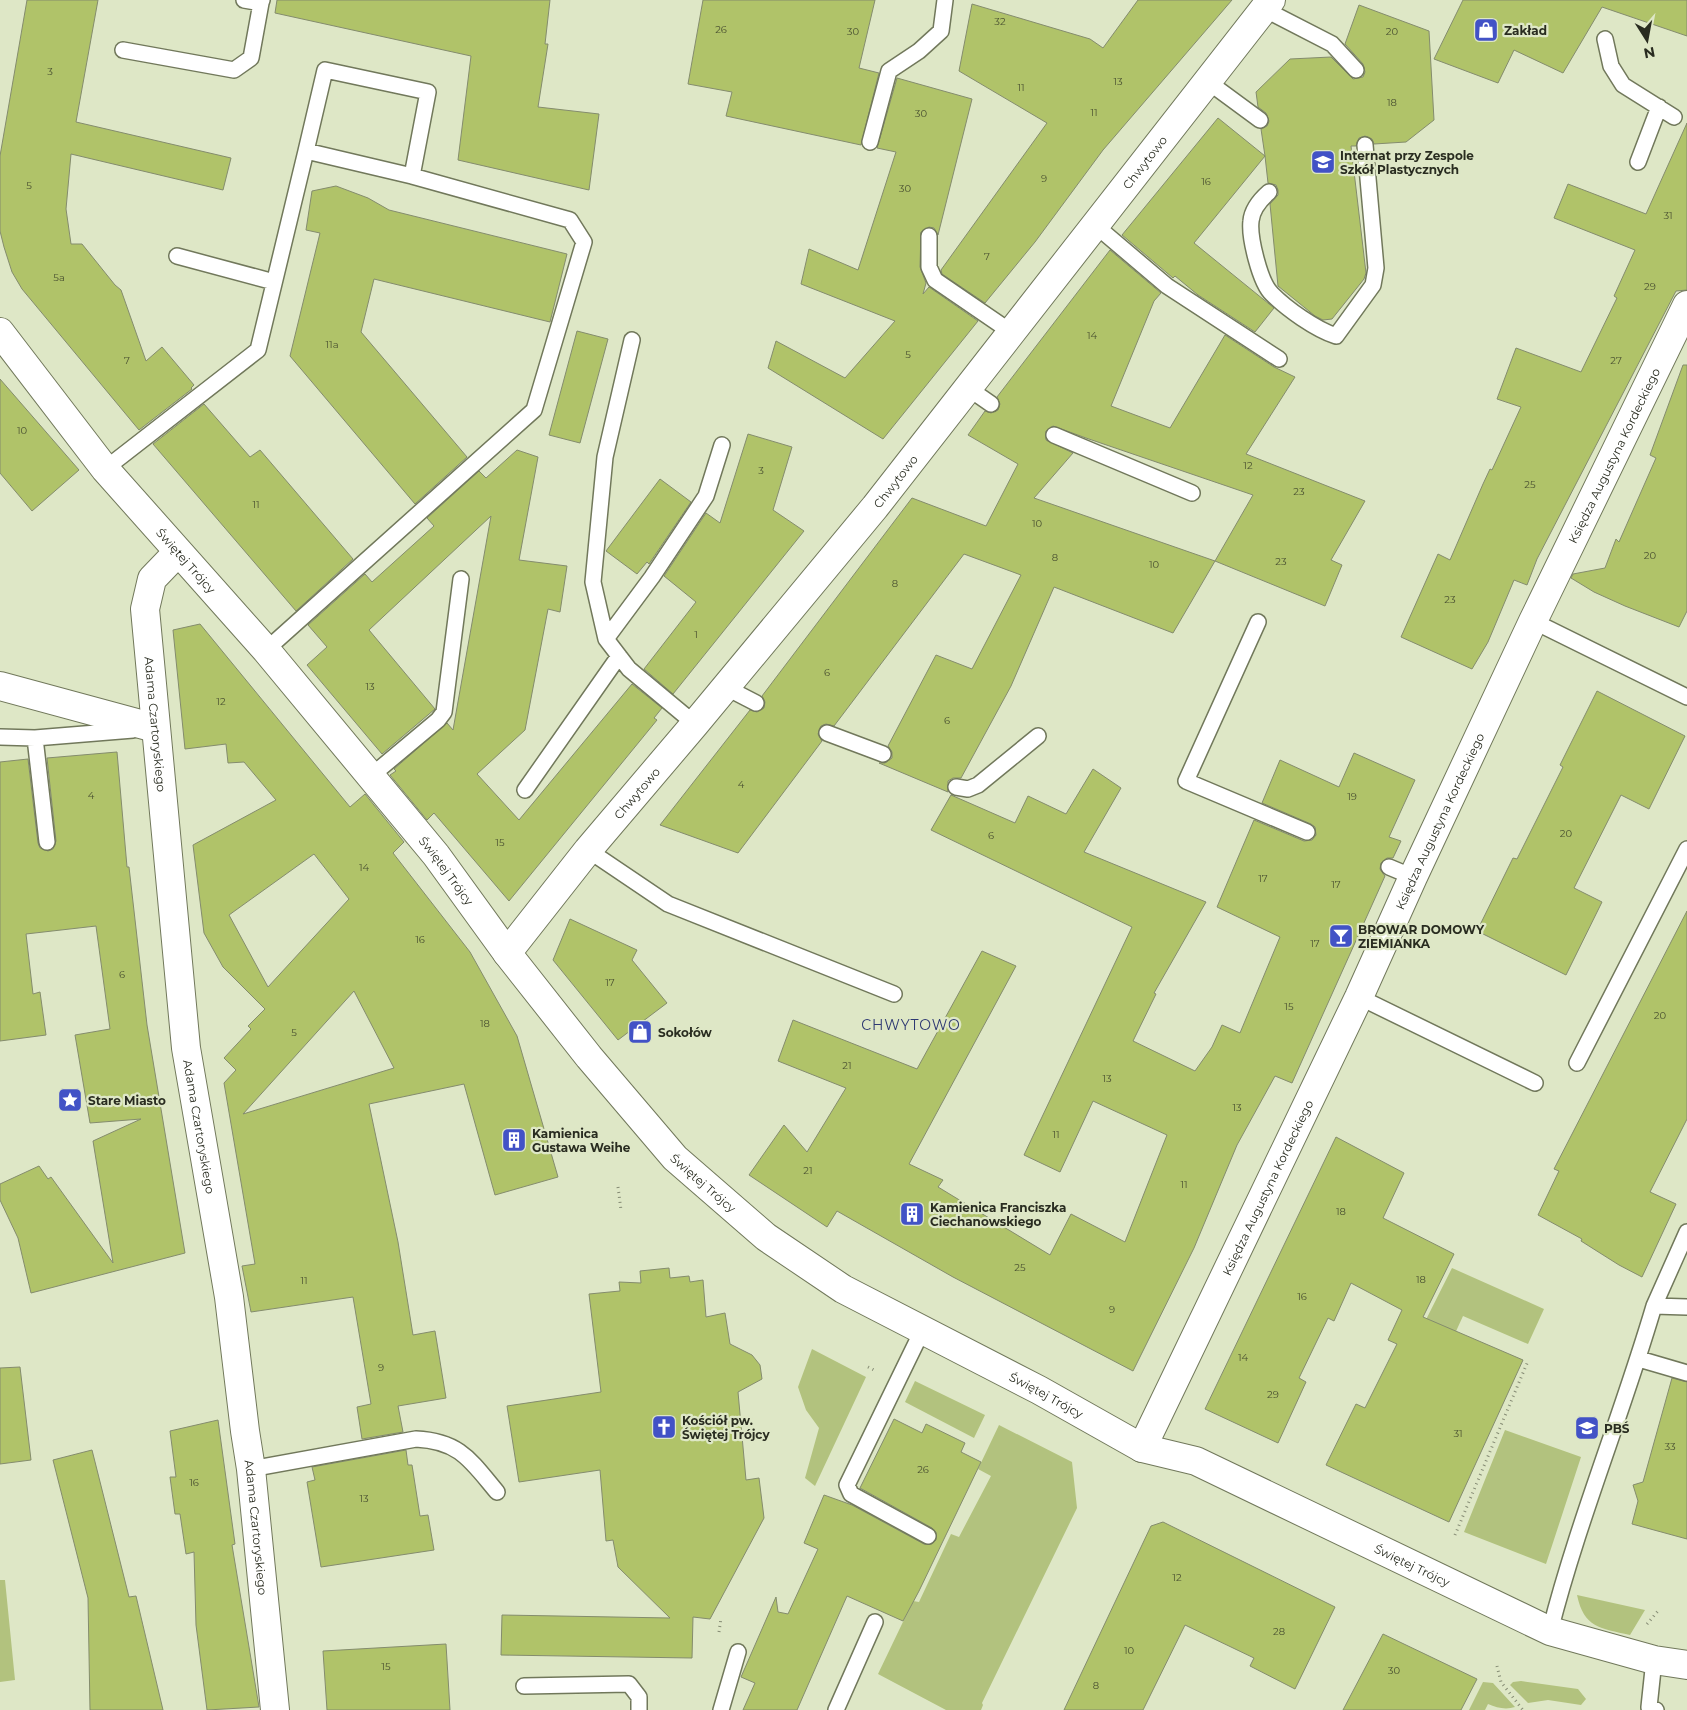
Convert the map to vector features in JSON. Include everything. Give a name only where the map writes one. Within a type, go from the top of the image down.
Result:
[{"type":"street","name":"Chwytowo","points":[[507,953],[588,850],[875,507],[1267,4]]},
{"type":"street","name":"Księdza Augustyna Kordeckiego","points":[[1142,1448],[1359,997],[1401,872],[1533,621],[1687,305]]},
{"type":"street","name":"Świętej Trójcy","points":[[0,332],[106,469],[266,650],[436,855],[507,953],[589,1058],[675,1158],[766,1237],[843,1289],[1039,1390],[1142,1448],[1196,1461],[1550,1631],[1654,1660],[1687,1665]]},
{"type":"street","name":"Adama Czartoryskiego","points":[[178,552],[152,579],[145,609],[186,1048],[229,1297],[251,1469],[275,1710]]},
{"type":"street","points":[[0,686],[155,728]]},
{"type":"lane","points":[[123,50],[234,70],[251,58],[261,1],[244,0]]},
{"type":"lane","points":[[870,142],[888,71],[919,51],[941,31],[945,0]]},
{"type":"lane","points":[[1267,4],[1332,44],[1348,58],[1356,70]]},
{"type":"lane","points":[[1605,40],[1611,66],[1623,85],[1674,117]]},
{"type":"lane","points":[[106,469],[258,350],[325,70],[428,92],[412,176]]},
{"type":"lane","points":[[1208,81],[1260,120]]},
{"type":"lane","points":[[1638,162],[1659,108]]},
{"type":"lane","points":[[1269,192],[1260,200],[1251,220],[1256,258],[1270,293],[1322,331],[1336,336],[1373,285],[1376,268],[1365,145]]},
{"type":"lane","points":[[266,650],[534,410],[584,242],[570,220],[412,176],[306,151]]},
{"type":"lane","points":[[1095,225],[1166,286],[1279,359]]},
{"type":"lane","points":[[929,236],[929,267],[934,280],[1011,332]]},
{"type":"lane","points":[[177,256],[274,282]]},
{"type":"lane","points":[[632,340],[605,457],[593,582],[606,639],[629,669],[695,724]]},
{"type":"lane","points":[[968,388],[991,404]]},
{"type":"lane","points":[[1054,435],[1192,493]]},
{"type":"lane","points":[[606,639],[652,576],[706,496],[722,445]]},
{"type":"lane","points":[[371,776],[438,720],[444,712],[461,579]]},
{"type":"lane","points":[[1533,621],[1687,698]]},
{"type":"lane","points":[[1258,622],[1186,781],[1307,832]]},
{"type":"lane","points":[[525,790],[619,656]]},
{"type":"lane","points":[[725,687],[756,703]]},
{"type":"lane","points":[[0,737],[35,738],[155,728]]},
{"type":"lane","points":[[827,733],[883,754]]},
{"type":"lane","points":[[956,787],[968,789],[978,785],[1038,736]]},
{"type":"lane","points":[[35,738],[48,842]]},
{"type":"lane","points":[[1577,1063],[1687,849]]},
{"type":"lane","points":[[588,850],[668,904],[894,994]]},
{"type":"lane","points":[[1359,997],[1535,1083]]},
{"type":"lane","points":[[1550,1631],[1561,1583],[1639,1359],[1654,1306],[1687,1232]]},
{"type":"lane","points":[[1654,1306],[1687,1307]]},
{"type":"lane","points":[[922,1331],[847,1485],[850,1494],[928,1536]]},
{"type":"lane","points":[[1639,1359],[1687,1373]]},
{"type":"lane","points":[[251,1469],[416,1439],[438,1440],[466,1455],[496,1492]]},
{"type":"lane","points":[[836,1710],[875,1622]]},
{"type":"lane","points":[[721,1710],[738,1652]]},
{"type":"lane","points":[[1651,1709],[1654,1660]]},
{"type":"lane","points":[[524,1686],[630,1684],[639,1697],[639,1710]]},
{"type":"path","points":[[618,1187],[621,1210]]},
{"type":"path","points":[[1454,1535],[1528,1361]]},
{"type":"path","points":[[1497,1666],[1501,1682],[1523,1710]]},
{"type":"green space","points":[[1452,1268],[1544,1309],[1528,1344],[1463,1316],[1415,1421],[1381,1409]]},
{"type":"green space","points":[[812,1349],[866,1377],[815,1486],[805,1478],[819,1428],[806,1410],[798,1387]]},
{"type":"green space","points":[[915,1381],[985,1415],[974,1438],[905,1402]]},
{"type":"green space","points":[[999,1425],[1072,1462],[1077,1508],[982,1703],[981,1710],[946,1710],[878,1674],[913,1601],[919,1602],[951,1534],[959,1537],[991,1476],[978,1469]]},
{"type":"green space","points":[[1505,1430],[1581,1457],[1546,1564],[1464,1532]]},
{"type":"green space","points":[[0,1580],[5,1580],[15,1680],[0,1682]]},
{"type":"green space","points":[[1577,1595],[1645,1610],[1630,1635],[1595,1625],[1584,1614]]},
{"type":"green space","points":[[1521,1681],[1578,1689],[1586,1699],[1581,1705],[1548,1700],[1528,1703],[1510,1685],[1513,1682]]},
{"type":"green space","points":[[1483,1682],[1493,1683],[1515,1707],[1501,1708],[1488,1704],[1485,1710],[1469,1710]]},
{"type":"building","points":[[27,0],[98,0],[76,122],[231,158],[223,190],[71,154],[66,209],[71,244],[82,244],[121,290],[146,361],[162,347],[194,385],[192,389],[139,430],[22,289],[12,272],[4,247],[0,231],[0,156]]},
{"type":"building","points":[[277,0],[550,0],[545,44],[548,44],[538,107],[599,114],[589,190],[458,160],[471,56],[275,13]]},
{"type":"building","points":[[703,0],[875,0],[859,68],[879,73],[861,145],[726,116],[732,92],[688,84]]},
{"type":"building","points":[[1138,0],[1232,0],[1103,150],[1035,242],[985,303],[942,274],[941,270],[1047,123],[959,71],[972,4],[1090,39],[1103,48]]},
{"type":"building","points":[[1463,0],[1687,0],[1687,36],[1602,7],[1563,73],[1514,50],[1498,83],[1434,59]]},
{"type":"building","points":[[1359,5],[1429,31],[1434,120],[1406,142],[1374,144],[1372,139],[1365,136],[1359,138],[1356,146],[1351,146],[1366,273],[1364,279],[1332,319],[1323,320],[1315,316],[1278,286],[1270,204],[1278,195],[1278,190],[1276,185],[1268,183],[1261,129],[1267,126],[1269,121],[1266,113],[1258,107],[1256,92],[1290,59],[1331,57],[1353,79],[1363,77],[1365,72],[1363,64],[1345,44]]},
{"type":"building","points":[[897,78],[972,99],[938,235],[934,228],[929,227],[921,232],[920,267],[926,283],[923,294],[929,287],[978,321],[883,439],[768,368],[776,341],[845,378],[895,321],[801,284],[809,249],[858,270],[896,152],[877,148]]},
{"type":"building","points":[[1218,118],[1265,156],[1194,243],[1274,308],[1255,332],[1198,295],[1175,276],[1173,278],[1122,235]]},
{"type":"building","points":[[1687,123],[1687,290],[1676,291],[1537,559],[1527,585],[1514,580],[1488,642],[1472,669],[1401,637],[1438,554],[1450,560],[1483,484],[1490,469],[1492,470],[1521,407],[1497,399],[1516,348],[1581,372],[1617,298],[1614,296],[1635,250],[1554,218],[1568,184],[1646,214]]},
{"type":"building","points":[[336,186],[368,198],[389,210],[567,254],[550,322],[374,279],[361,332],[467,457],[415,504],[290,356],[320,233],[306,230],[312,191]]},
{"type":"building","points":[[1110,250],[1161,293],[1154,301],[1111,406],[1170,428],[1225,335],[1274,367],[1295,377],[1246,454],[1365,501],[1331,560],[1342,565],[1325,606],[1215,561],[1173,633],[1054,587],[1011,686],[961,778],[953,778],[948,781],[948,792],[879,763],[885,763],[892,758],[892,752],[888,746],[936,655],[972,669],[1021,575],[964,554],[834,726],[826,724],[821,726],[818,734],[822,741],[738,853],[660,825],[750,710],[757,712],[764,708],[765,702],[762,696],[912,498],[986,526],[1018,464],[968,435],[985,411],[991,413],[998,410],[1000,404],[997,397]],"holes":[[[1053,426],[1253,495],[1215,561],[1034,498],[1073,453],[1046,440],[1046,431]]]},
{"type":"building","points":[[577,331],[608,339],[580,443],[549,435]]},
{"type":"building","points":[[1683,365],[1687,365],[1687,611],[1679,627],[1594,592],[1571,578],[1573,574],[1605,568],[1616,539],[1619,542],[1656,458],[1650,455]]},
{"type":"building","points":[[0,379],[79,470],[32,511],[0,473]]},
{"type":"building","points":[[204,404],[250,457],[260,450],[353,559],[296,611],[153,444]]},
{"type":"building","points":[[748,434],[792,447],[773,510],[804,531],[673,694],[644,669],[696,602],[664,576],[706,513],[720,523]]},
{"type":"building","points":[[517,450],[538,457],[519,560],[567,566],[560,612],[548,609],[525,730],[477,774],[519,820],[632,684],[662,708],[654,718],[657,720],[509,901],[434,813],[427,820],[390,775],[396,771],[394,769],[447,723],[453,730],[491,516],[369,630],[435,709],[382,754],[307,665],[327,647],[308,625],[365,574],[372,582],[434,526],[427,518],[479,471],[486,478]]},
{"type":"building","points":[[660,479],[691,502],[649,564],[647,562],[637,574],[606,551]]},
{"type":"building","points":[[200,624],[350,807],[365,794],[404,842],[393,853],[470,952],[517,1036],[558,1177],[495,1195],[464,1084],[369,1104],[398,1242],[413,1335],[435,1331],[446,1398],[398,1406],[403,1432],[362,1439],[357,1407],[371,1404],[353,1297],[251,1312],[242,1266],[255,1264],[224,1083],[236,1070],[224,1058],[251,1029],[248,1026],[265,1009],[223,967],[204,933],[193,845],[276,800],[244,762],[228,763],[226,744],[185,749],[173,630]],"holes":[[[314,854],[349,899],[268,987],[229,915]],[[354,991],[394,1068],[243,1114]]]},
{"type":"building","points":[[1597,691],[1685,736],[1649,809],[1621,795],[1574,888],[1602,902],[1566,975],[1477,931],[1513,858],[1517,859],[1563,767],[1560,765]]},
{"type":"building","points":[[117,752],[127,867],[129,867],[147,1025],[185,1253],[31,1293],[18,1238],[0,1200],[0,1184],[39,1166],[48,1179],[51,1177],[113,1263],[93,1141],[141,1119],[90,1123],[75,1035],[110,1029],[96,926],[26,934],[33,994],[40,992],[46,1035],[0,1041],[0,762],[28,759],[38,843],[40,848],[48,851],[53,849],[56,841],[47,758]]},
{"type":"building","points":[[1354,753],[1415,780],[1389,837],[1401,841],[1393,858],[1387,858],[1381,863],[1380,869],[1385,876],[1292,1083],[1275,1076],[1237,1145],[1194,1248],[1133,1371],[953,1277],[837,1211],[827,1227],[749,1175],[784,1125],[807,1152],[846,1088],[778,1061],[793,1020],[917,1069],[982,951],[1016,966],[909,1164],[943,1180],[938,1187],[1050,1255],[1071,1214],[1125,1242],[1167,1135],[1093,1101],[1060,1172],[1024,1155],[1132,927],[931,830],[951,795],[1015,823],[1028,796],[1066,814],[1093,769],[1121,788],[1084,852],[1206,902],[1154,993],[1156,994],[1133,1041],[1195,1071],[1212,1047],[1222,1025],[1240,1033],[1280,937],[1217,907],[1254,820],[1304,841],[1312,840],[1316,835],[1315,827],[1311,824],[1262,803],[1280,760],[1339,787]]},
{"type":"building","points":[[1687,911],[1687,1119],[1650,1192],[1676,1204],[1642,1277],[1581,1241],[1582,1239],[1538,1215],[1559,1171],[1554,1169]]},
{"type":"building","points":[[570,919],[637,950],[632,960],[667,1003],[618,1040],[553,960]]},
{"type":"building","points":[[1336,1137],[1404,1173],[1383,1218],[1454,1254],[1423,1317],[1523,1360],[1449,1522],[1326,1465],[1356,1404],[1365,1408],[1397,1344],[1388,1340],[1402,1310],[1351,1283],[1334,1321],[1328,1318],[1299,1378],[1306,1382],[1278,1443],[1205,1409]]},
{"type":"building","name":"Kościół pw. Świętej Trójcy","points":[[669,1268],[670,1278],[689,1276],[690,1282],[703,1280],[706,1317],[725,1313],[730,1344],[752,1355],[760,1365],[762,1379],[738,1392],[746,1480],[759,1478],[764,1518],[710,1619],[693,1617],[692,1658],[501,1655],[502,1615],[670,1618],[618,1567],[613,1540],[606,1541],[600,1470],[519,1482],[507,1406],[601,1392],[589,1294],[620,1291],[619,1282],[641,1283],[640,1271]]},
{"type":"building","points":[[20,1367],[31,1460],[0,1464],[0,1368]]},
{"type":"building","points":[[1672,1378],[1687,1382],[1687,1539],[1632,1524],[1638,1501],[1633,1485],[1643,1482]]},
{"type":"building","points":[[894,1419],[922,1433],[926,1424],[965,1443],[961,1452],[981,1462],[919,1591],[903,1621],[847,1596],[797,1710],[743,1710],[755,1683],[741,1677],[776,1597],[778,1612],[788,1614],[818,1549],[804,1543],[824,1495],[852,1505],[924,1544],[932,1544],[936,1540],[936,1532],[932,1528],[860,1488]]},
{"type":"building","points":[[218,1420],[235,1544],[232,1545],[259,1707],[207,1710],[196,1625],[194,1552],[186,1554],[180,1514],[175,1514],[170,1477],[176,1477],[170,1431]]},
{"type":"building","points":[[92,1450],[129,1597],[136,1596],[163,1710],[90,1710],[88,1598],[53,1460]]},
{"type":"building","points":[[406,1450],[408,1465],[412,1465],[420,1516],[428,1515],[434,1550],[321,1567],[307,1482],[315,1480],[312,1467]]},
{"type":"building","points":[[1163,1522],[1335,1607],[1295,1689],[1250,1666],[1254,1658],[1185,1625],[1143,1710],[1064,1710],[1151,1526]]},
{"type":"building","points":[[1383,1634],[1477,1679],[1461,1710],[1343,1710]]},
{"type":"building","points":[[446,1644],[450,1710],[327,1710],[323,1651]]},
{"type":"place","name":"Zakład","points":[[1486,30]]},
{"type":"place","name":"Internat przy Zespole Szkół Plastycznych","points":[[1323,162]]},
{"type":"place","name":"BROWAR DOMOWY ZIEMIANKA","points":[[1341,936]]},
{"type":"place","name":"Sokołów","points":[[640,1032]]},
{"type":"place","name":"Stare Miasto","points":[[70,1100]]},
{"type":"place","name":"Kamienica Gustawa Weihe","points":[[514,1140]]},
{"type":"place","name":"Kamienica Franciszka Ciechanowskiego","points":[[912,1214]]},
{"type":"place","name":"Kościół pw. Świętej Trójcy","points":[[664,1427]]},
{"type":"place","name":"PBŚ","points":[[1587,1428]]},
{"type":"district","name":"CHWYTOWO","points":[[911,1025]]}]
